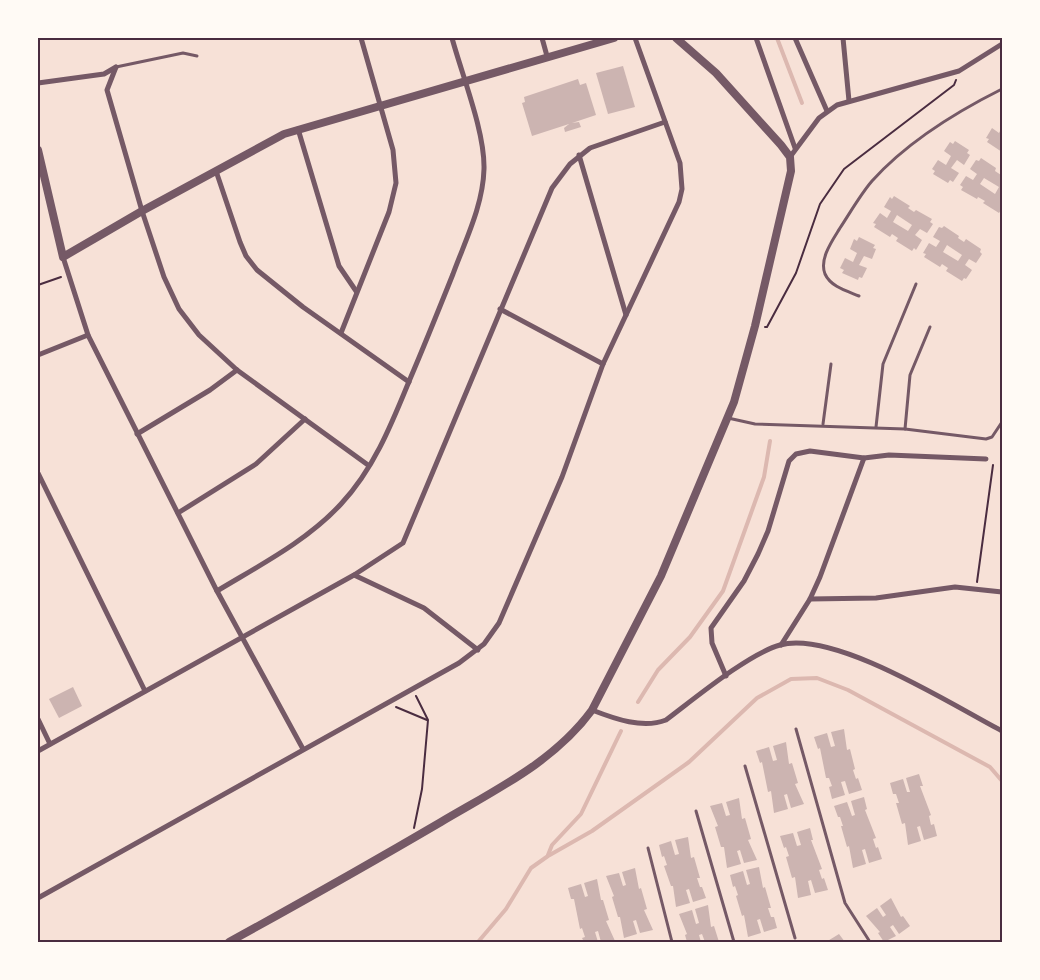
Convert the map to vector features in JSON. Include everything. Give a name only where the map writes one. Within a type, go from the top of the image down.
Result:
[{"type":"street","points":[[341,333],[356,291],[389,212],[396,183],[393,150],[361,38]]},
{"type":"street","points":[[217,591],[285,550],[323,522],[352,492],[385,440],[475,216],[482,188],[484,170],[482,146],[452,38]]},
{"type":"street","points":[[542,38],[547,56]]},
{"type":"street","points":[[63,257],[142,211],[298,129],[614,38]]},
{"type":"street","points":[[38,898],[412,689],[478,650],[491,636],[509,601],[562,477],[603,364],[680,202],[682,175],[635,38]]},
{"type":"street","points":[[676,38],[716,73],[782,145],[790,157]]},
{"type":"street","points":[[756,38],[795,148]]},
{"type":"street","points":[[795,38],[827,111]]},
{"type":"street","points":[[843,38],[848,101]]},
{"type":"street","points":[[229,942],[411,840],[544,759],[580,726],[592,710],[661,576],[728,418],[741,382],[755,326],[789,185],[790,157],[795,148],[827,111],[848,101],[959,71],[1002,44]]},
{"type":"street","points":[[38,83],[104,74],[116,67]]},
{"type":"street","points":[[116,67],[107,90],[142,211],[164,277],[179,309],[198,335],[237,370],[368,465]]},
{"type":"street","points":[[38,751],[354,575],[403,543],[500,309],[552,188],[563,170],[579,155],[603,142],[665,122]]},
{"type":"street","points":[[298,129],[339,266],[356,291]]},
{"type":"street","points":[[38,150],[63,257],[88,335],[217,591],[303,749]]},
{"type":"street","points":[[579,155],[626,315]]},
{"type":"street","points":[[216,171],[246,256],[275,286],[409,382]]},
{"type":"street","points":[[500,309],[603,364]]},
{"type":"street","points":[[38,355],[88,335]]},
{"type":"street","points":[[137,434],[210,390],[237,370]]},
{"type":"street","points":[[178,513],[256,464],[305,419]]},
{"type":"street","points":[[726,676],[712,643],[711,628],[744,581],[758,554],[768,531],[789,461],[796,454],[810,451],[864,458],[889,455],[986,459]]},
{"type":"street","points":[[781,645],[810,599],[864,458]]},
{"type":"street","points":[[38,473],[145,691]]},
{"type":"street","points":[[354,575],[424,608],[478,650]]},
{"type":"street","points":[[810,599],[876,598],[955,587],[1002,592]]},
{"type":"street","points":[[592,710],[646,725],[656,724],[666,720],[726,676],[781,645],[798,644],[831,648],[866,659],[1002,731]]},
{"type":"street","points":[[38,719],[50,744]]},
{"type":"lane","points":[[116,67],[182,53],[197,56]]},
{"type":"lane","points":[[859,296],[833,284],[827,278],[823,265],[824,258],[835,236],[868,186],[904,152],[924,137],[967,106],[1002,89]]},
{"type":"lane","points":[[876,427],[883,364],[916,284]]},
{"type":"lane","points":[[905,429],[910,375],[930,328]]},
{"type":"lane","points":[[823,424],[831,364]]},
{"type":"lane","points":[[728,418],[755,424],[823,424],[876,427],[986,439],[992,437],[1002,422]]},
{"type":"lane","points":[[796,729],[845,903],[870,942]]},
{"type":"lane","points":[[745,766],[795,938]]},
{"type":"lane","points":[[696,812],[734,942]]},
{"type":"lane","points":[[648,848],[672,942]]},
{"type":"path","points":[[755,326],[767,327],[796,273],[820,204],[844,169],[954,85],[959,71]]},
{"type":"path","points":[[38,286],[68,274]]},
{"type":"path","points":[[976,588],[993,465],[986,459]]},
{"type":"path","points":[[411,840],[422,789],[428,720],[412,689]]},
{"type":"path","points":[[387,703],[428,720]]},
{"type":"building","points":[[623,66],[635,107],[608,114],[596,73]]},
{"type":"building","points":[[578,79],[580,85],[586,83],[596,115],[572,123],[579,122],[581,127],[565,132],[564,128],[569,124],[532,136],[522,103],[525,102],[524,97]]},
{"type":"building","points":[[1002,127],[1002,152],[987,142],[989,139],[986,138],[992,128],[999,133]]},
{"type":"building","points":[[955,141],[969,150],[967,153],[970,155],[964,165],[957,160],[951,168],[959,173],[953,182],[950,180],[948,183],[933,174],[935,171],[932,169],[938,160],[946,165],[951,156],[944,151],[950,142],[953,144]]},
{"type":"building","points":[[981,158],[996,168],[995,171],[1001,175],[1002,172],[1002,212],[1001,210],[999,213],[983,203],[985,201],[978,197],[977,199],[961,190],[963,187],[960,185],[966,176],[973,180],[977,174],[970,169],[976,160],[979,161]],"holes":[[[984,178],[999,187],[995,194],[980,184]]]},
{"type":"building","points":[[894,196],[910,206],[908,208],[914,212],[916,210],[932,219],[930,222],[933,224],[927,233],[920,229],[915,235],[922,240],[916,250],[914,248],[912,251],[896,241],[898,238],[892,234],[890,237],[874,227],[876,224],[873,223],[880,213],[887,218],[891,211],[884,207],[890,197],[892,199]],"holes":[[[897,215],[912,225],[908,231],[893,222]]]},
{"type":"building","points":[[944,226],[959,236],[958,238],[964,242],[966,239],[981,249],[980,252],[982,254],[976,263],[969,259],[965,265],[972,270],[966,279],[964,278],[962,281],[946,271],[948,268],[942,264],[940,267],[924,257],[926,254],[923,253],[929,243],[936,247],[940,241],[933,237],[939,227],[942,228]],"holes":[[[947,245],[962,255],[958,261],[943,252]]]},
{"type":"building","points":[[859,237],[875,245],[873,248],[876,249],[872,259],[864,256],[859,265],[867,268],[862,278],[859,277],[858,280],[842,273],[844,270],[840,268],[845,258],[853,262],[857,253],[850,249],[854,239],[857,241]]},
{"type":"building","points":[[73,687],[82,706],[59,718],[49,699]]},
{"type":"building","points":[[844,729],[847,750],[850,749],[855,769],[853,770],[862,790],[849,794],[845,781],[841,782],[845,795],[832,799],[829,787],[832,786],[829,778],[826,778],[820,748],[818,749],[814,737],[827,733],[831,747],[835,746],[831,732]]},
{"type":"building","points":[[786,742],[789,764],[792,763],[798,783],[795,784],[804,804],[791,808],[787,794],[784,795],[788,809],[774,813],[771,791],[768,792],[762,762],[760,763],[756,751],[769,747],[773,761],[777,760],[773,746]]},
{"type":"building","points":[[919,774],[923,786],[920,786],[931,815],[929,816],[931,825],[934,824],[937,836],[924,840],[920,826],[917,827],[921,841],[908,845],[905,823],[902,824],[896,803],[899,803],[896,794],[893,794],[890,783],[903,779],[907,792],[910,792],[906,778]]},
{"type":"building","points":[[864,797],[867,809],[865,810],[876,838],[873,839],[882,859],[869,863],[865,849],[862,850],[866,864],[853,868],[849,846],[847,847],[841,826],[843,826],[834,806],[847,802],[852,816],[855,815],[851,801]]},
{"type":"building","points":[[739,798],[742,819],[745,818],[751,839],[748,840],[757,860],[744,863],[740,850],[737,851],[741,864],[727,868],[724,847],[721,847],[715,827],[718,826],[710,806],[722,803],[726,816],[730,815],[726,802]]},
{"type":"building","points":[[810,828],[813,840],[811,840],[822,869],[819,870],[828,890],[815,893],[811,880],[808,881],[811,895],[798,898],[795,877],[792,878],[786,857],[789,856],[780,836],[793,833],[797,846],[801,845],[797,832]]},
{"type":"building","points":[[688,837],[691,858],[694,857],[700,878],[697,878],[706,898],[693,902],[689,889],[686,890],[690,903],[676,907],[673,886],[671,886],[664,866],[667,865],[664,856],[662,857],[659,845],[671,841],[675,855],[679,854],[675,840]]},
{"type":"building","points":[[759,867],[763,888],[765,887],[771,908],[768,908],[771,917],[774,917],[777,928],[764,932],[760,919],[757,920],[761,933],[748,937],[744,915],[742,916],[736,896],[738,895],[735,886],[733,887],[730,875],[743,871],[747,885],[750,884],[746,870]]},
{"type":"building","points":[[635,868],[639,889],[641,888],[647,909],[644,910],[653,930],[640,933],[636,920],[633,921],[637,934],[624,938],[620,917],[618,917],[612,897],[614,896],[606,876],[619,873],[623,886],[626,885],[622,872]]},
{"type":"building","points":[[597,879],[601,900],[603,900],[609,920],[606,921],[615,941],[601,942],[598,931],[595,932],[598,942],[584,942],[582,938],[585,937],[582,928],[580,929],[574,899],[571,899],[568,888],[581,884],[585,897],[588,896],[584,883]]},
{"type":"building","points":[[891,898],[901,917],[903,916],[910,926],[899,934],[893,925],[890,927],[896,936],[884,942],[878,933],[880,932],[866,916],[877,908],[883,917],[886,915],[880,906]]},
{"type":"building","points":[[708,905],[711,927],[714,926],[719,942],[705,942],[702,934],[699,935],[701,942],[687,942],[685,935],[687,934],[679,914],[692,910],[696,924],[699,923],[695,909]]},
{"type":"building","points":[[839,934],[845,942],[826,942]]},
{"type":"waterway","points":[[777,38],[802,103]]},
{"type":"waterway","points":[[638,702],[658,670],[690,637],[723,591],[764,477],[770,441]]},
{"type":"waterway","points":[[478,942],[506,909],[531,868],[592,831],[689,762],[757,698],[791,679],[817,678],[848,690],[990,767],[1002,781]]},
{"type":"waterway","points":[[548,855],[552,845],[581,814],[621,731]]}]
